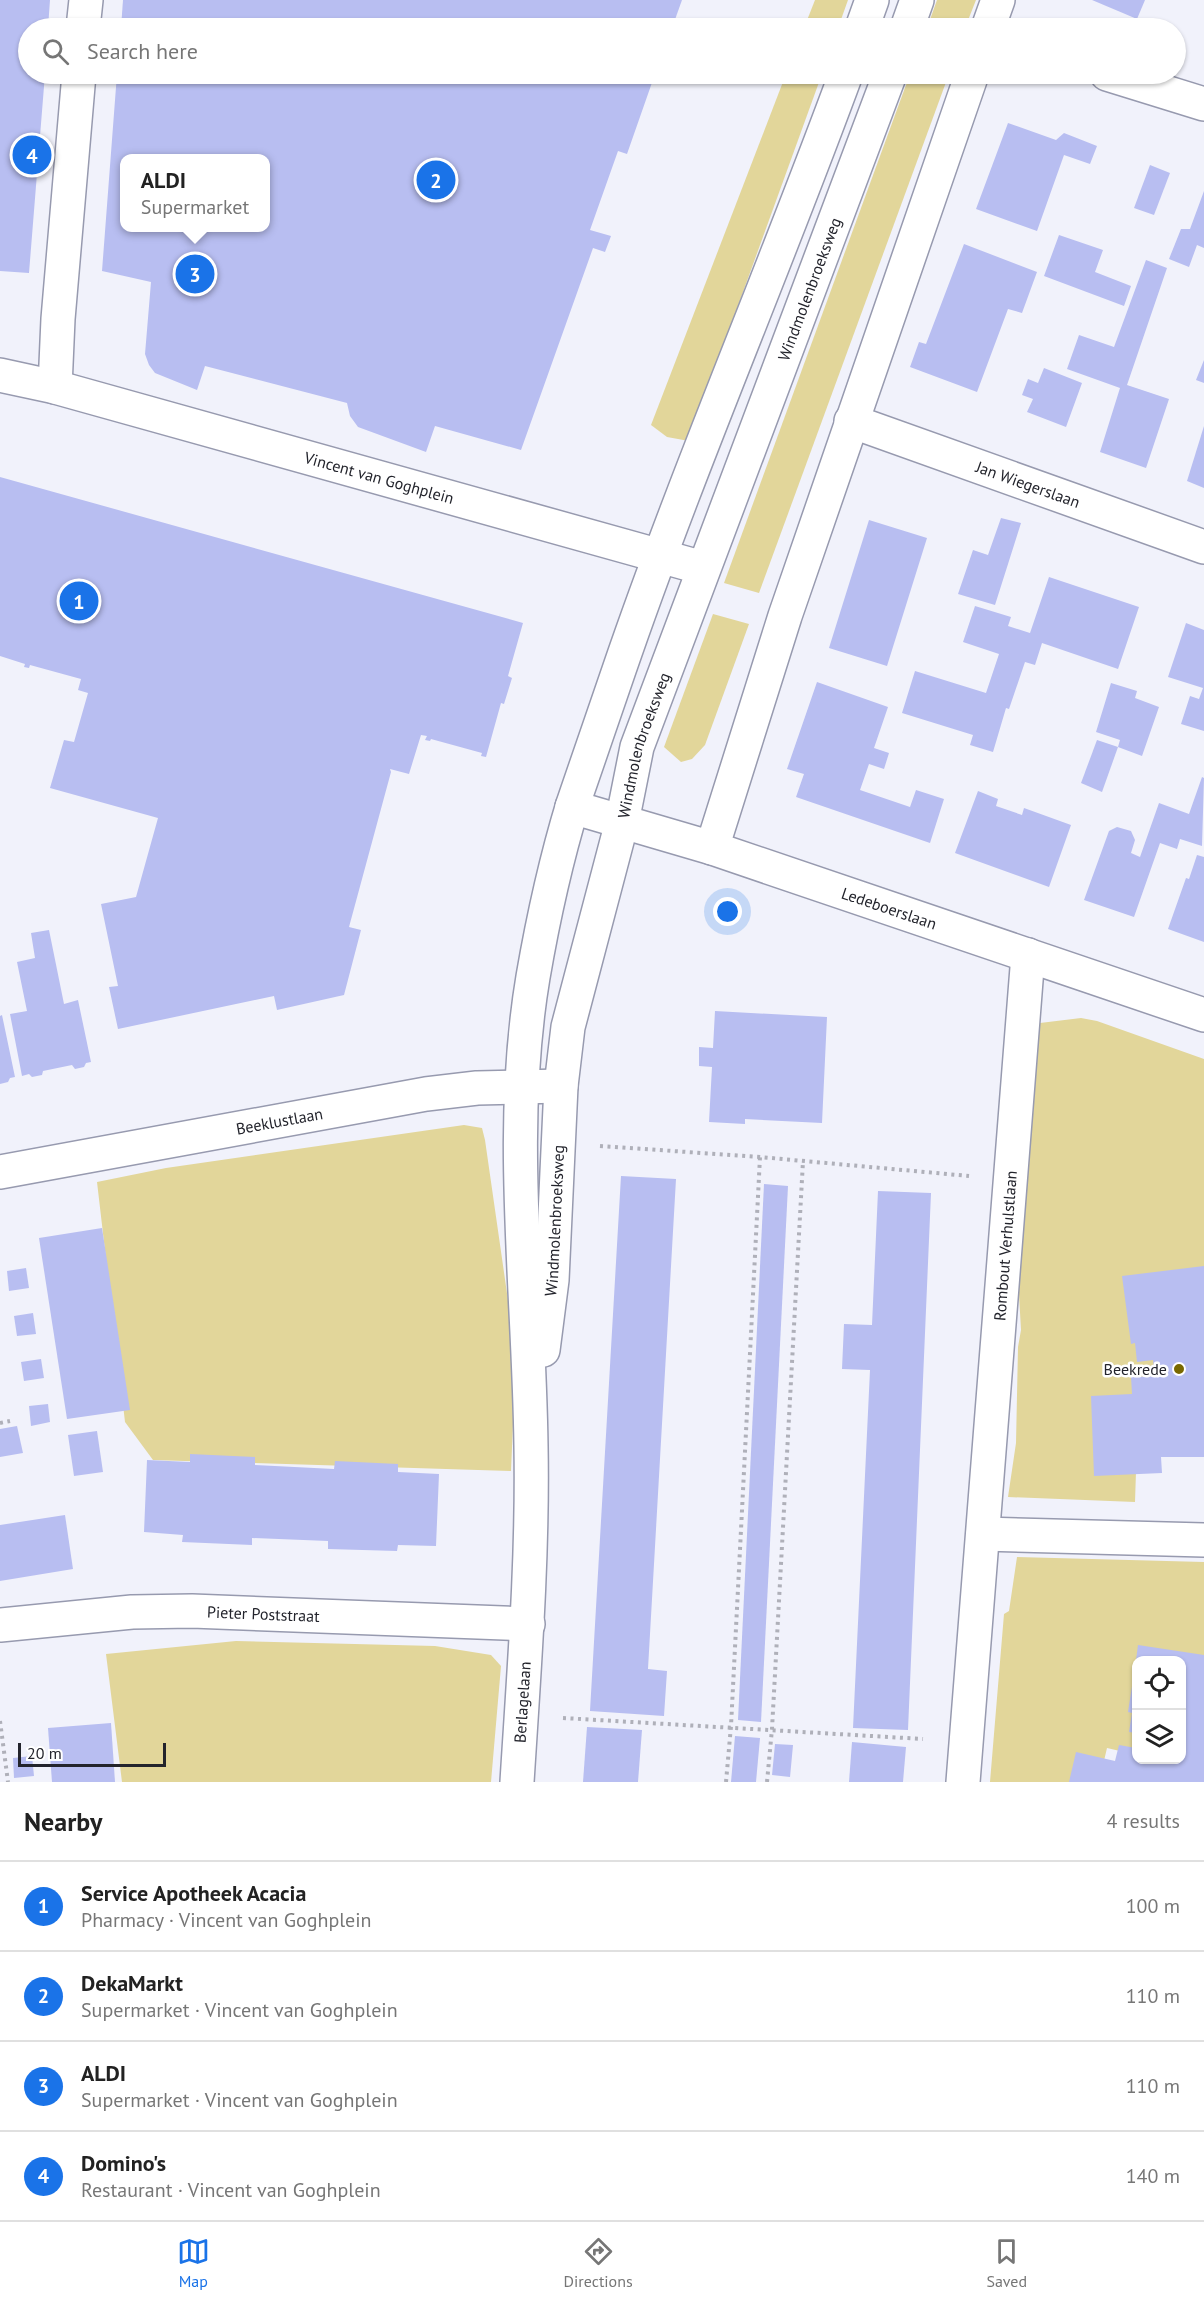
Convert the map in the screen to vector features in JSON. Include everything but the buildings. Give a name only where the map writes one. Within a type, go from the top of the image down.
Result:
[{"type":"street","points":[[84,18],[86,0]]},
{"type":"street","points":[[866,18],[872,0]]},
{"type":"street","points":[[911,18],[917,0]]},
{"type":"street","points":[[992,18],[998,0]]},
{"type":"street","points":[[55,387],[58,318],[78,84]]},
{"type":"street","name":"Windmolenbroeksweg","points":[[528,1624],[531,1447],[520,1087],[533,979],[548,899],[572,807],[658,555],[750,327],[842,84]]},
{"type":"street","name":"Windmolenbroeksweg","points":[[531,1447],[552,1280],[561,1086],[568,1027],[622,822],[637,747],[886,84]]},
{"type":"street","points":[[712,848],[785,616],[969,84]]},
{"type":"street","points":[[1139,84],[1204,104]]},
{"type":"street","name":"Vincent van Goghplein","points":[[0,375],[55,387],[703,568]]},
{"type":"street","name":"Jan Wiegerslaan","points":[[851,421],[1204,547]]},
{"type":"street","name":"Ledeboerslaan","points":[[572,807],[712,848],[1204,1015]]},
{"type":"street","name":"Rombout Verhulstlaan","points":[[963,1782],[1028,955]]},
{"type":"street","name":"Beeklustlaan","points":[[0,1173],[426,1094],[477,1088],[561,1086]]},
{"type":"street","points":[[983,1534],[1204,1540]]},
{"type":"street","name":"Pieter Poststraat","points":[[0,1625],[132,1612],[192,1611],[528,1624]]},
{"type":"street","name":"Berlagelaan","points":[[517,1782],[528,1624]]},
{"type":"path","points":[[560,1143],[760,1157],[1009,1180]]},
{"type":"path","points":[[726,1782],[760,1157]]},
{"type":"path","points":[[767,1782],[772,1729],[803,1161]]},
{"type":"path","points":[[0,1423],[10,1421]]},
{"type":"path","points":[[521,1716],[730,1726],[966,1742]]},
{"type":"path","points":[[0,1721],[8,1782]]},
{"type":"shaded area","points":[[815,0],[848,0],[842,18],[808,18]]},
{"type":"shaded area","points":[[937,0],[976,0],[969,18],[931,18]]},
{"type":"shaded area","points":[[782,84],[818,84],[689,441],[667,437],[651,425]]},
{"type":"shaded area","points":[[906,84],[945,84],[759,593],[724,583]]},
{"type":"shaded area","points":[[713,614],[749,624],[705,745],[692,759],[681,762],[664,747]]},
{"type":"shaded area","points":[[1081,1018],[1097,1021],[1204,1059],[1204,1342],[1164,1411],[1138,1411],[1135,1502],[1008,1497],[1016,1443],[1018,1347],[1021,1330],[1018,1277],[1034,1039],[1040,1023]]},
{"type":"shaded area","points":[[464,1125],[482,1128],[485,1140],[518,1370],[514,1401],[511,1471],[153,1460],[125,1422],[97,1182],[166,1168]]},
{"type":"shaded area","points":[[1017,1557],[1204,1562],[1204,1698],[1186,1694],[1186,1656],[1132,1656],[1132,1754],[1107,1748],[1099,1782],[990,1782],[1004,1614],[1009,1611]]},
{"type":"shaded area","points":[[236,1641],[435,1646],[491,1655],[501,1666],[491,1782],[122,1782],[106,1654]]},
{"type":"place","name":"Domino's","points":[[32,155]]},
{"type":"place","name":"DekaMarkt","points":[[436,180]]},
{"type":"place","name":"ALDI","points":[[195,274]]},
{"type":"place","name":"Service Apotheek Acacia","points":[[79,601]]},
{"type":"place","name":"Beekrede","points":[[1179,1369]]}]
